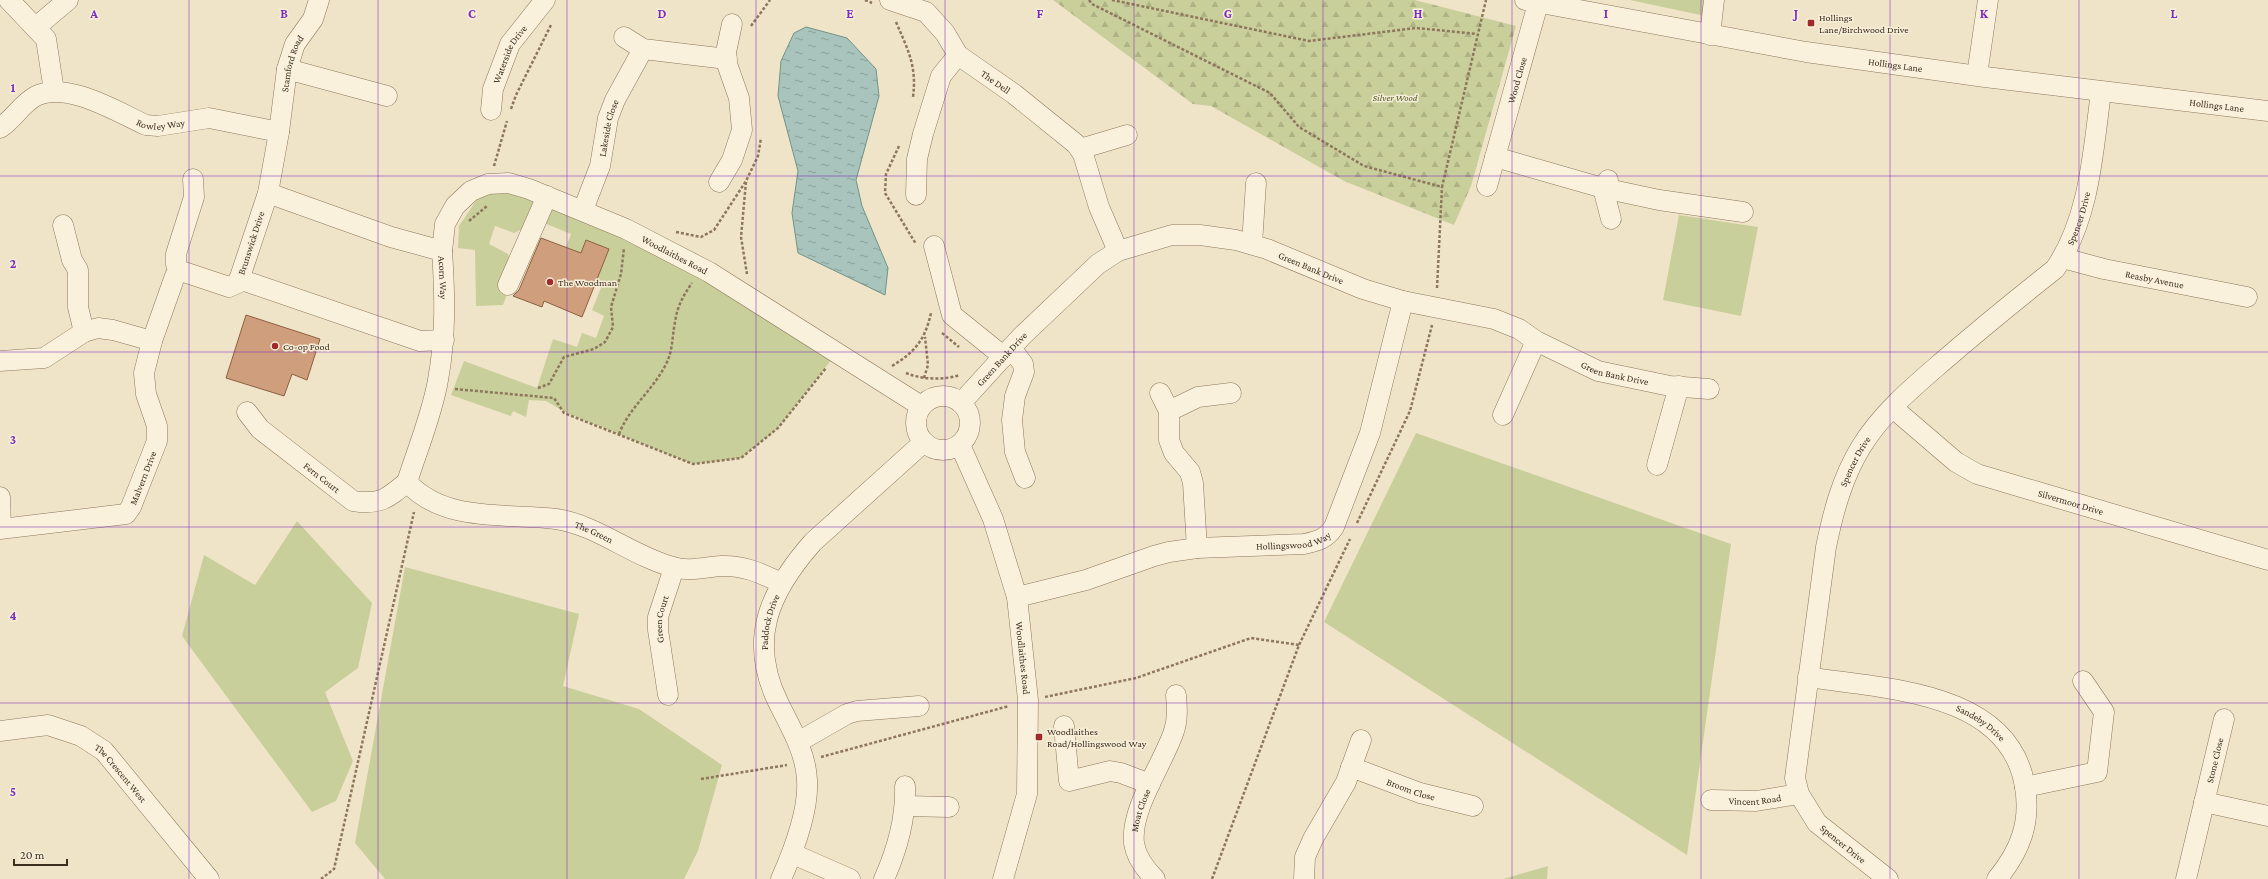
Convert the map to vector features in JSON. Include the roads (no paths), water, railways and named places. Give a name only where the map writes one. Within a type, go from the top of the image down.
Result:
[{"type":"street","points":[[9,0],[46,39],[54,91]]},
{"type":"street","points":[[36,27],[68,0]]},
{"type":"street","name":"Stamford Road","points":[[279,132],[286,69],[295,44],[313,19],[319,0]]},
{"type":"street","name":"The Dell","points":[[890,0],[921,4],[926,12],[945,33],[958,54],[1014,94],[1076,144],[1080,150],[1099,207],[1118,251]]},
{"type":"street","points":[[1710,35],[1714,0]]},
{"type":"street","points":[[1977,75],[1988,0]]},
{"type":"street","name":"Hollings Lane","points":[[1534,1],[1806,52],[2101,92],[2268,111]]},
{"type":"street","name":"Wood Close","points":[[1487,186],[1534,1]]},
{"type":"street","name":"Waterside Drive","points":[[492,110],[493,89],[510,44],[544,6]]},
{"type":"street","points":[[719,182],[732,160],[742,130],[739,98],[726,52],[732,24]]},
{"type":"street","points":[[624,37],[643,49],[727,59]]},
{"type":"street","name":"Lakeside Close","points":[[583,210],[600,166],[608,118],[615,100],[643,49]]},
{"type":"street","points":[[916,196],[917,159],[922,134],[941,76],[958,54]]},
{"type":"street","points":[[286,69],[388,96]]},
{"type":"street","name":"Rowley Way","points":[[0,128],[12,120],[23,105],[37,96],[54,91],[73,93],[146,125],[158,126],[210,118],[279,132]]},
{"type":"street","name":"Spencer Drive","points":[[1882,877],[1817,823],[1799,794],[1795,778],[1795,766],[1826,547],[1833,511],[1844,482],[1861,447],[1892,408],[1920,381],[2009,305],[2055,269],[2063,258],[2080,216],[2088,188],[2101,92]]},
{"type":"street","points":[[268,192],[279,132]]},
{"type":"street","points":[[1080,150],[1127,134]]},
{"type":"street","points":[[1495,157],[1606,183],[1659,200],[1743,212]]},
{"type":"street","points":[[0,361],[44,358],[84,332],[98,328],[113,330],[152,341],[175,276],[179,273],[176,264],[176,254],[194,196],[193,179]]},
{"type":"street","name":"Woodlaithes Road","points":[[442,251],[445,224],[455,206],[471,191],[491,193],[509,183],[583,210],[621,227],[702,268],[921,406]]},
{"type":"street","points":[[1252,244],[1256,183]]},
{"type":"street","points":[[1606,183],[1611,219]]},
{"type":"street","name":"Acorn Way","points":[[268,192],[406,241],[442,251],[445,304],[444,340],[437,387],[413,488]]},
{"type":"street","name":"Brunswick Drive","points":[[179,273],[184,272],[229,287],[234,286],[239,279],[268,192]]},
{"type":"street","points":[[508,285],[547,196]]},
{"type":"street","points":[[63,225],[72,260],[78,270],[78,307],[84,332]]},
{"type":"street","name":"Green Bank Drive","points":[[961,403],[1008,352],[1073,286],[1098,264],[1118,251],[1172,235],[1200,235],[1236,240],[1252,244],[1363,289],[1403,300],[1494,319],[1519,329],[1536,341],[1598,371],[1627,378],[1709,389]]},
{"type":"street","points":[[934,246],[952,315],[1008,352],[1023,364],[1024,372],[1015,396],[1012,420],[1015,452],[1025,478]]},
{"type":"street","name":"Reasby Avenue","points":[[2063,258],[2104,269],[2247,297]]},
{"type":"street","points":[[239,279],[420,341],[444,340]]},
{"type":"street","name":"Hollingswood Way","points":[[1017,597],[1086,580],[1154,556],[1197,548],[1304,544],[1318,541],[1328,535],[1334,527],[1370,433],[1403,300]]},
{"type":"street","name":"Malvern Drive","points":[[1,528],[126,514],[131,507],[157,441],[157,426],[146,394],[144,373],[152,341]]},
{"type":"street","points":[[1503,415],[1536,341]]},
{"type":"street","points":[[1657,465],[1679,386]]},
{"type":"street","points":[[1197,548],[1193,483],[1190,472],[1174,453],[1171,446],[1165,402],[1230,393]]},
{"type":"street","points":[[941,395],[951,396],[961,403],[967,409],[971,422],[966,438],[960,445],[952,449],[941,451],[928,446],[917,433],[915,424],[917,413],[921,406],[931,398],[941,395]]},
{"type":"street","name":"Silvermoor Drive","points":[[1892,408],[1956,462],[1976,474],[2268,560]]},
{"type":"street","name":"Fern Court","points":[[247,412],[260,429],[353,501],[368,503],[381,502],[413,488]]},
{"type":"street","name":"Paddock Drive","points":[[781,879],[793,854],[800,828],[806,788],[804,762],[798,742],[776,697],[764,667],[765,623],[781,583],[813,542],[924,442]]},
{"type":"street","name":"Woodlaithes Road","points":[[960,445],[993,519],[1017,597],[1028,700],[1026,794],[1002,879]]},
{"type":"street","name":"The Green","points":[[413,488],[442,505],[490,516],[556,519],[576,525],[674,568],[698,570],[721,566],[741,567],[781,583]]},
{"type":"street","points":[[0,497],[1,528]]},
{"type":"street","name":"Green Court","points":[[668,695],[658,630],[658,617],[674,568]]},
{"type":"street","name":"Sandeby Drive","points":[[1808,677],[1925,696],[1954,705],[1976,716],[1993,728],[2005,741],[2016,757],[2024,777],[2028,801],[2026,823],[2020,844],[2008,865],[1997,879]]},
{"type":"street","points":[[2025,787],[2097,772],[2104,712],[2083,681]]},
{"type":"street","name":"Moat Close","points":[[1155,879],[1138,857],[1134,842],[1137,820],[1150,784],[1175,731],[1178,714],[1176,695]]},
{"type":"street","points":[[798,742],[847,714],[857,711],[919,706]]},
{"type":"street","name":"Stone Close","points":[[2186,879],[2224,719]]},
{"type":"street","name":"The Crescent West","points":[[0,731],[48,725],[82,736],[104,752],[209,879]]},
{"type":"street","name":"Moat Close","points":[[1064,726],[1069,781],[1110,771],[1121,773],[1150,784]]},
{"type":"street","points":[[1304,879],[1305,857],[1313,839],[1346,782],[1361,740]]},
{"type":"street","name":"Broom Close","points":[[1351,767],[1420,794],[1473,806]]},
{"type":"street","points":[[884,879],[899,838],[905,806],[905,786]]},
{"type":"street","name":"Vincent Road","points":[[1711,800],[1756,801],[1799,794]]},
{"type":"street","points":[[2204,802],[2268,816]]},
{"type":"street","points":[[905,806],[949,807]]},
{"type":"street","points":[[793,854],[850,879]]},
{"type":"water","points":[[806,27],[847,38],[876,69],[879,96],[856,180],[862,206],[888,268],[885,295],[798,253],[792,213],[798,171],[778,96],[781,61],[794,33]]},
{"type":"place","name":"Hollings Lane/Birchwood Drive","points":[[1811,23]]},
{"type":"place","name":"The Woodman","points":[[550,282]]},
{"type":"place","name":"Co-op Food","points":[[275,346]]},
{"type":"place","name":"Woodlaithes Road/Hollingswood Way","points":[[1039,737]]},
{"type":"park label","name":"Silver Wood","points":[[1395,97]]}]
